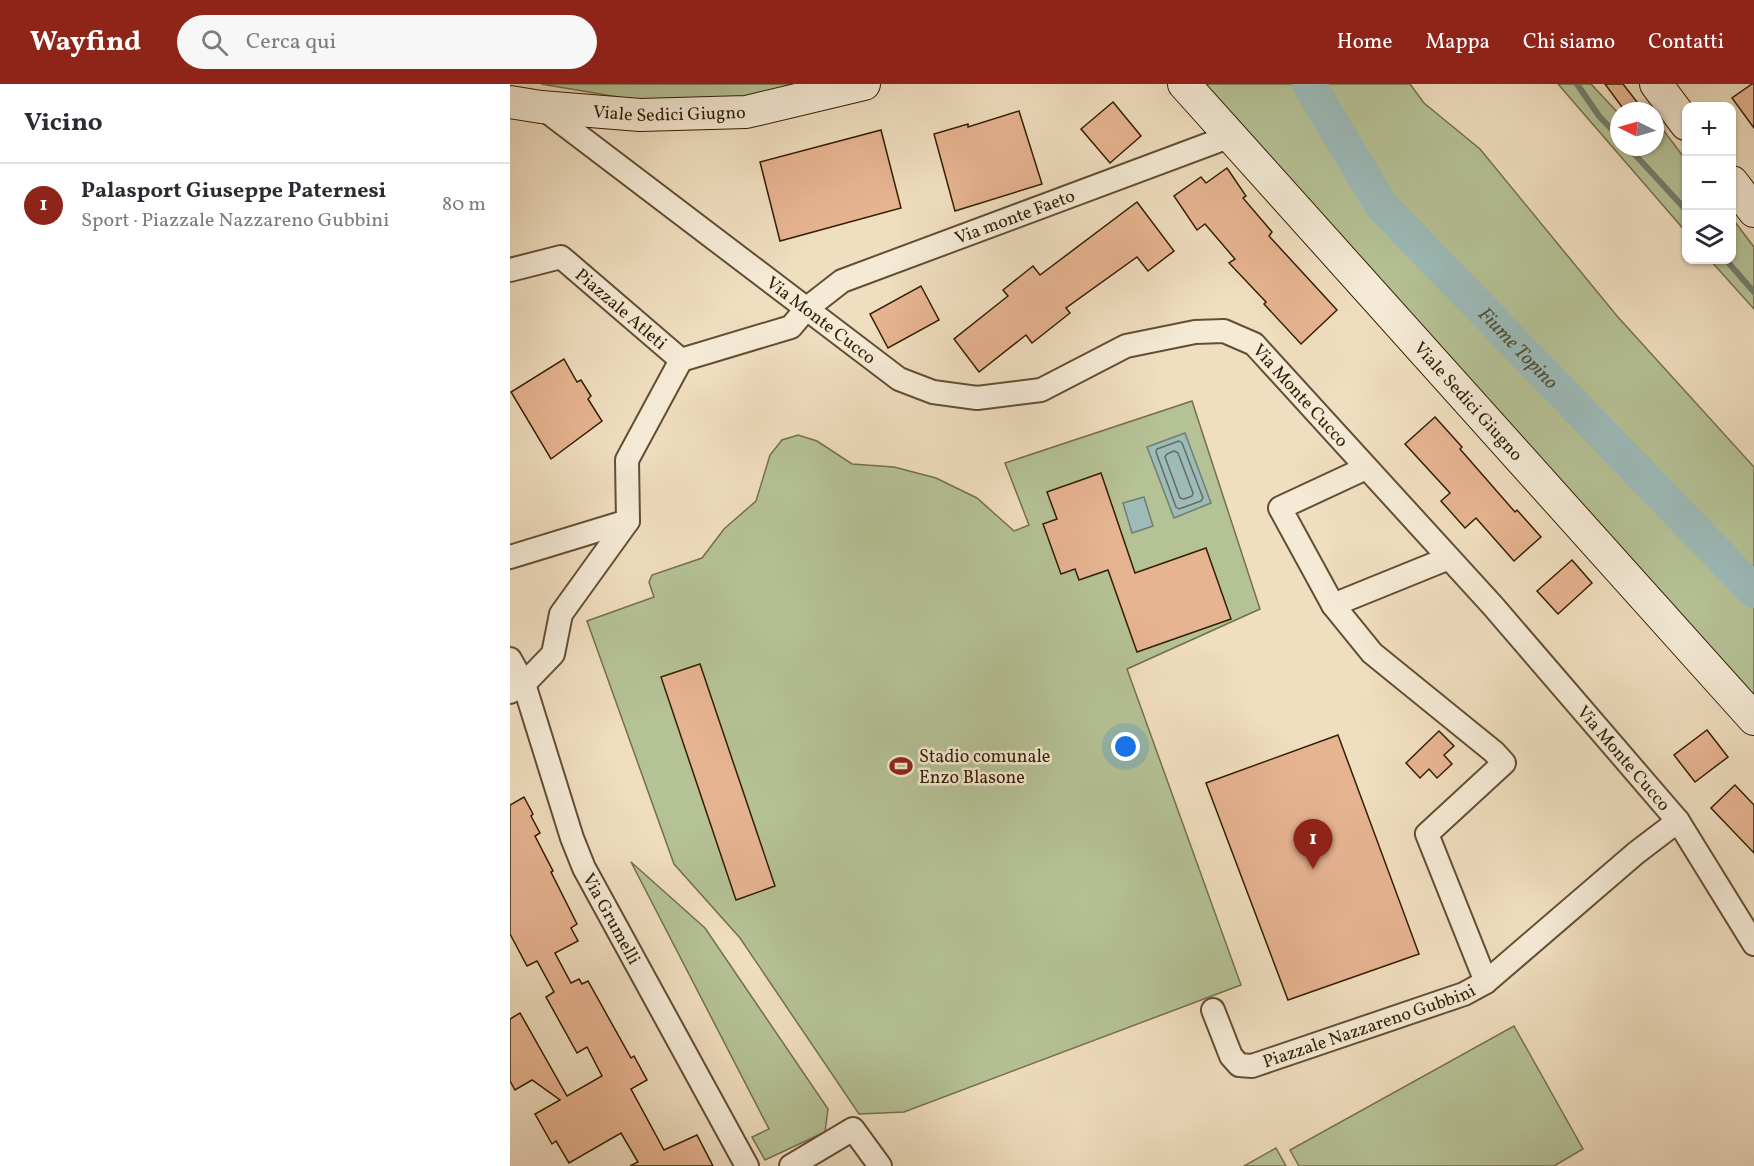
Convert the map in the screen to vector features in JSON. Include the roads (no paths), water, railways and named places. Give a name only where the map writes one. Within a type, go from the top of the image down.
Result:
[{"type":"street","name":"Viale Sedici Giugno","points":[[510,102],[640,115],[746,112],[864,84]]},
{"type":"street","name":"Viale Sedici Giugno","points":[[1184,84],[1754,719]]},
{"type":"street","points":[[1656,84],[1682,119]]},
{"type":"street","name":"Via Monte Cucco","points":[[541,106],[899,379],[933,392],[977,398],[1041,390],[1126,345],[1195,332],[1224,331],[1254,344],[1493,606],[1678,821],[1754,944]]},
{"type":"street","name":"Via monte Faeto","points":[[806,309],[842,281],[1231,136]]},
{"type":"street","points":[[1736,188],[1754,211]]},
{"type":"street","name":"Piazzale Atleti","points":[[510,270],[561,257],[681,360]]},
{"type":"street","name":"Piazzale Atleti","points":[[628,521],[627,460],[681,360],[791,327],[806,309]]},
{"type":"street","name":"Piazzale Nazzareno Gubbini","points":[[1366,468],[1280,508],[1333,605],[1372,653],[1494,752],[1504,763],[1427,834],[1486,982]]},
{"type":"street","points":[[510,557],[628,521]]},
{"type":"street","points":[[517,688],[554,654],[561,614],[628,521]]},
{"type":"street","points":[[1333,605],[1449,558]]},
{"type":"street","name":"Via Grumelli","points":[[510,659],[517,688],[584,868],[747,1166]]},
{"type":"street","name":"Piazzale Nazzareno Gubbini","points":[[1213,1011],[1231,1056],[1239,1065],[1252,1066],[1464,994],[1486,982],[1678,821]]},
{"type":"street","points":[[790,1166],[853,1129],[880,1166]]},
{"type":"water","points":[[1185,433],[1211,503],[1174,518],[1147,447]]},
{"type":"water","points":[[1144,497],[1153,526],[1132,533],[1123,503]]},
{"type":"waterway","name":"Fiume Topino","points":[[1309,84],[1381,205],[1754,591]]},
{"type":"waterway","points":[[1577,84],[1610,128]]},
{"type":"waterway","points":[[1636,156],[1682,206]]},
{"type":"waterway","points":[[1730,264],[1754,292]]},
{"type":"place","name":"Stadio comunale Enzo Blasone","points":[[901,766]]},
{"type":"place","name":"Palasport Giuseppe Paternesi","points":[[1313,869]]}]
